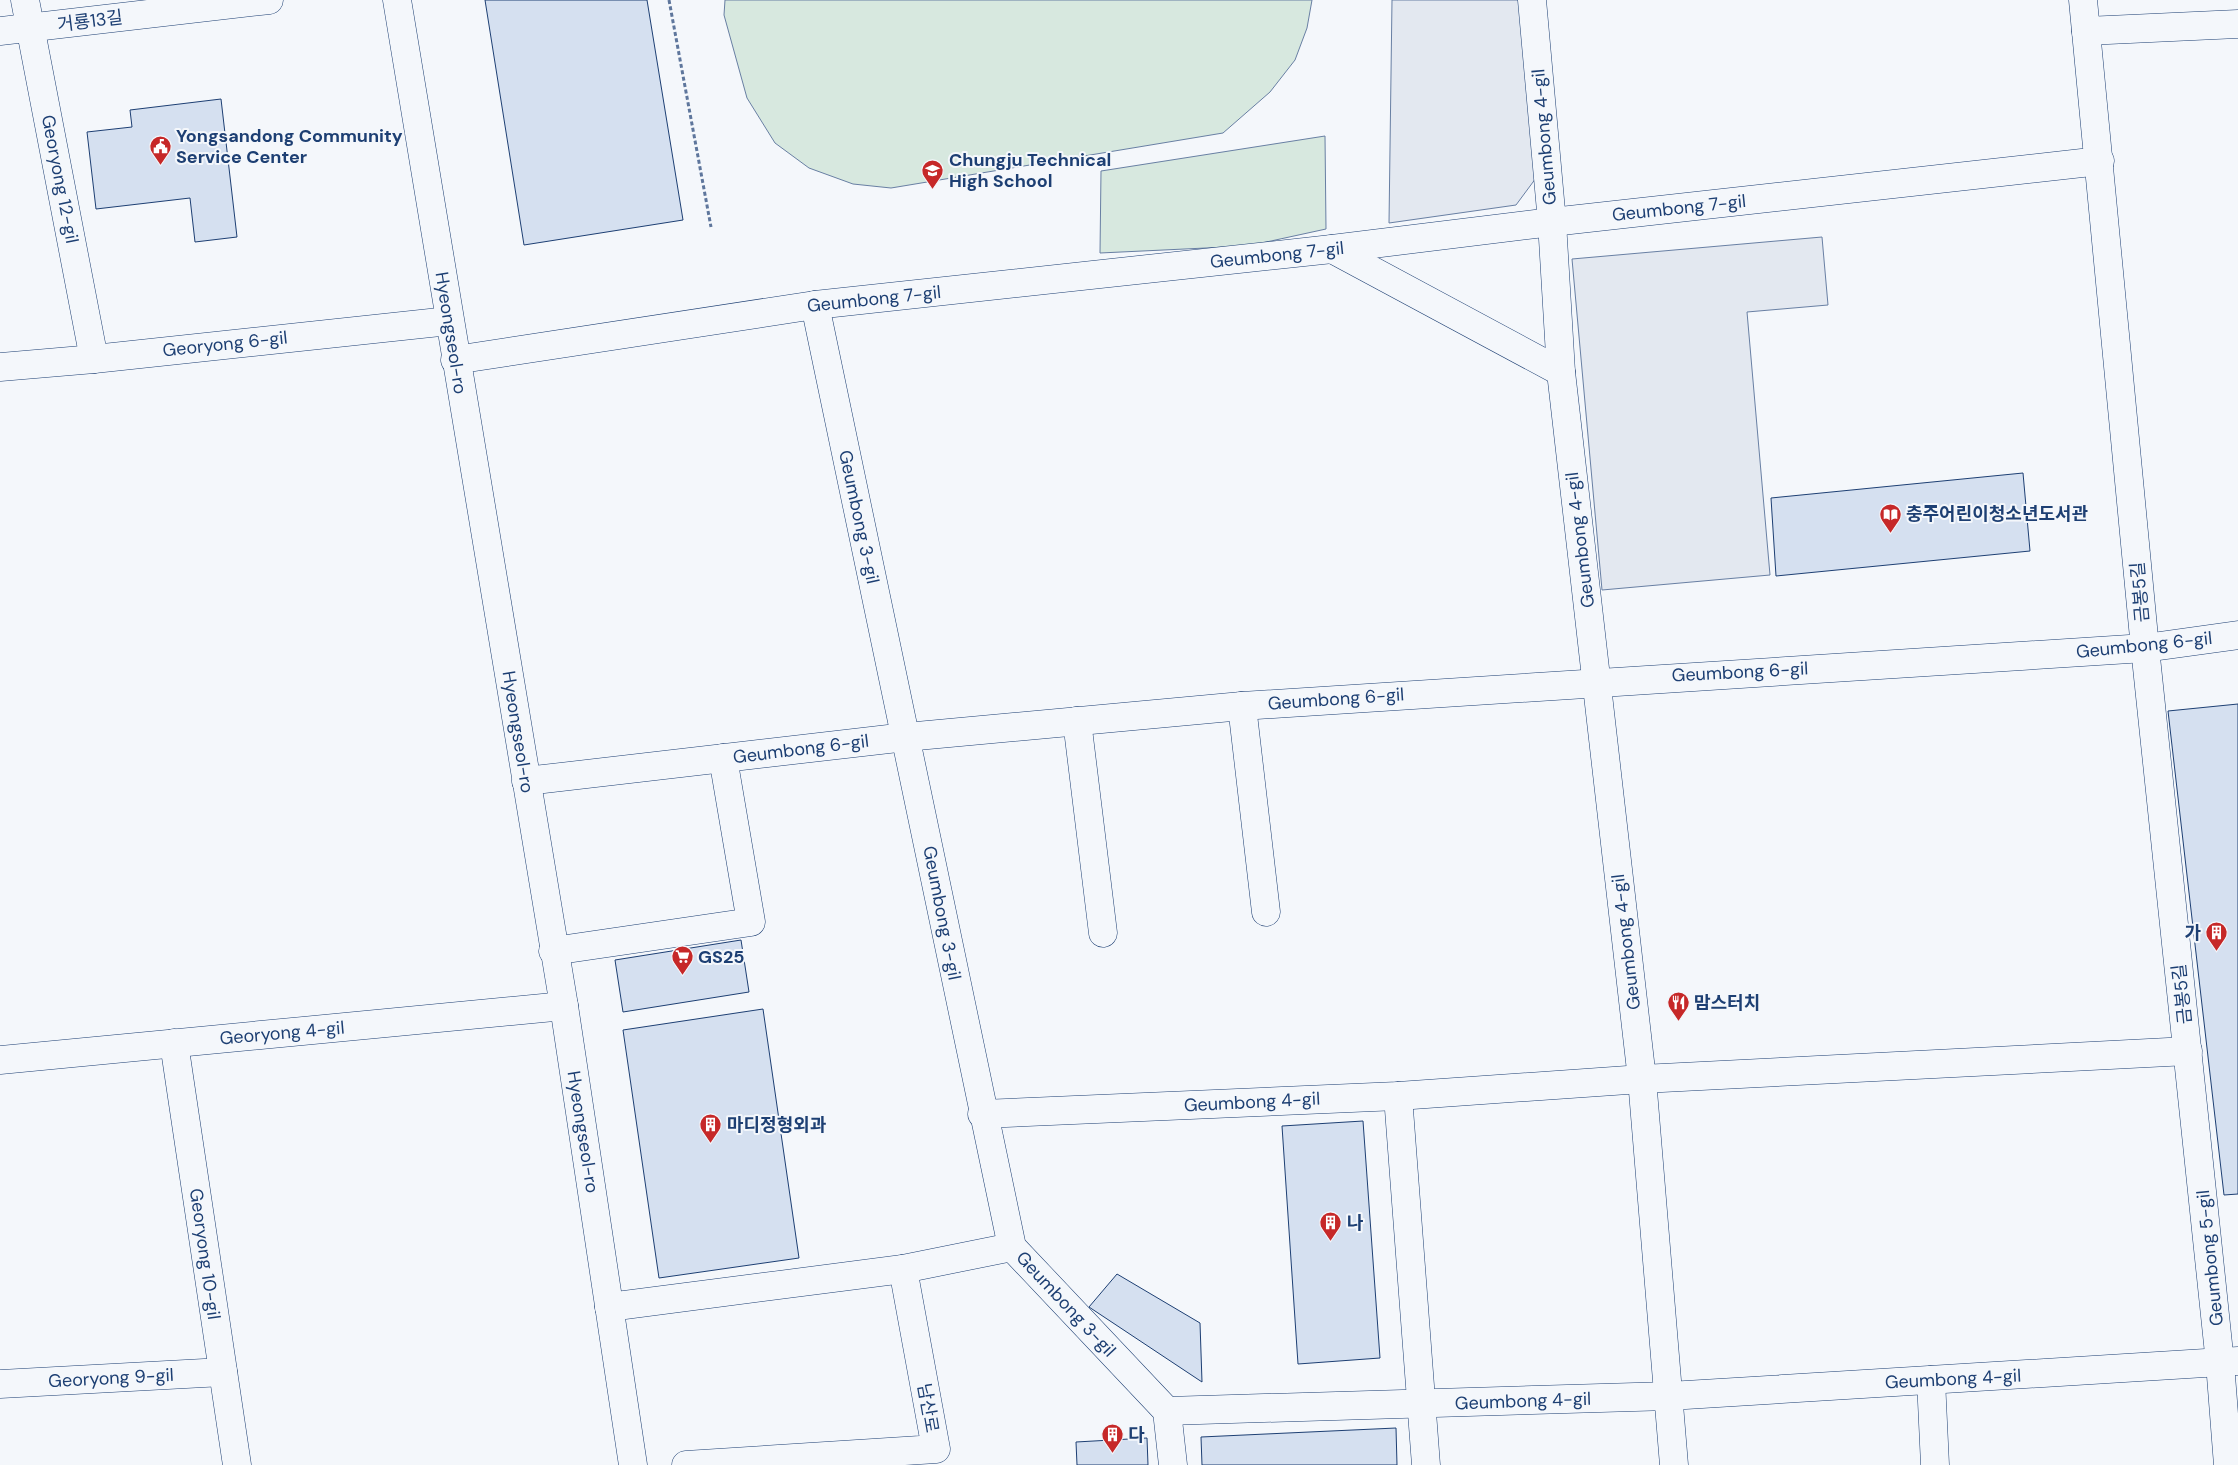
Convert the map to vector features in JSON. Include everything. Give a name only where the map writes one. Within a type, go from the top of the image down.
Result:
[{"type":"street","name":"Georyong 12-gil","points":[[25,0],[94,359]]},
{"type":"street","name":"거룡13길","points":[[0,31],[269,0]]},
{"type":"street","name":"Hyeongseol-ro","points":[[397,0],[553,951],[564,1006],[633,1465]]},
{"type":"street","name":"Geumbong 4-gil","points":[[1532,0],[1552,222],[1561,372],[1642,1079],[1674,1465]]},
{"type":"street","points":[[2083,0],[2100,161]]},
{"type":"street","points":[[2086,31],[2238,24]]},
{"type":"street","name":"Geumbong 7-gil","points":[[455,360],[814,305],[1332,249],[1552,222],[2100,161]]},
{"type":"street","name":"금봉5길","points":[[2100,161],[2145,648],[2188,1051]]},
{"type":"street","points":[[1332,249],[1561,372]]},
{"type":"street","name":"Geumbong 3-gil","points":[[814,305],[906,737],[982,1114],[1012,1247],[1167,1411]]},
{"type":"street","name":"Georyong 6-gil","points":[[0,367],[94,359],[449,321]]},
{"type":"street","name":"Geumbong 6-gil","points":[[526,781],[906,737],[1242,706],[1596,681],[2145,648],[2238,635]]},
{"type":"street","name":"Geumbong 6-gil","points":[[1242,706],[1266,912]]},
{"type":"street","points":[[1077,721],[1103,933]]},
{"type":"street","points":[[553,951],[750,922],[723,758]]},
{"type":"street","name":"Georyong 4-gil","points":[[0,1060],[564,1006]]},
{"type":"street","name":"Georyong 10-gil","points":[[174,1043],[237,1465]]},
{"type":"street","name":"Geumbong 4-gil","points":[[982,1114],[1398,1096],[1642,1079],[2188,1051]]},
{"type":"street","name":"Geumbong 5-gil","points":[[2188,1051],[2229,1362],[2228,1465]]},
{"type":"street","points":[[1398,1096],[1426,1465]]},
{"type":"street","points":[[609,1306],[903,1269],[1012,1247]]},
{"type":"street","name":"남산로","points":[[686,1465],[941,1457],[903,1269]]},
{"type":"street","name":"Geumbong 4-gil","points":[[1167,1411],[1668,1396],[2229,1362]]},
{"type":"street","name":"Georyong 9-gil","points":[[0,1384],[223,1372]]},
{"type":"street","points":[[1931,1380],[1936,1465]]},
{"type":"street","points":[[1167,1411],[1173,1465]]},
{"type":"path","points":[[669,0],[711,227]]},
{"type":"shaded area","points":[[725,0],[1312,0],[1307,28],[1295,60],[1270,92],[1223,133],[891,188],[853,184],[809,168],[775,143],[747,98],[724,15]]},
{"type":"shaded area","points":[[1392,0],[1520,0],[1536,178],[1516,205],[1389,223]]},
{"type":"shaded area","points":[[1325,136],[1326,229],[1248,246],[1100,253],[1101,171]]},
{"type":"shaded area","points":[[1822,237],[1828,305],[1747,312],[1770,575],[1602,590],[1572,259]]},
{"type":"building","points":[[485,0],[647,0],[683,220],[524,245]]},
{"type":"building","name":"Yongsandong Community Service Center","points":[[221,99],[237,237],[195,242],[190,198],[96,209],[87,132],[132,127],[130,110]]},
{"type":"building","points":[[2023,473],[2030,551],[1776,576],[1771,498]]},
{"type":"building","name":"가","points":[[2238,704],[2238,1194],[2224,1195],[2168,711]]},
{"type":"building","name":"GS25","points":[[741,940],[749,992],[623,1012],[615,960]]},
{"type":"building","name":"마디정형외과","points":[[763,1009],[799,1258],[659,1278],[623,1030]]},
{"type":"building","name":"나","points":[[1363,1121],[1380,1358],[1298,1364],[1282,1126]]},
{"type":"building","points":[[1117,1274],[1200,1323],[1202,1382],[1089,1307]]},
{"type":"building","points":[[1396,1428],[1397,1465],[1202,1465],[1201,1437]]},
{"type":"building","name":"다","points":[[1147,1438],[1148,1465],[1077,1465],[1076,1442]]},
{"type":"place","name":"Yongsandong Community Service Center","points":[[160,165]]},
{"type":"place","name":"Chungju Technical High School","points":[[933,189]]},
{"type":"place","name":"충주어린이청소년도서관","points":[[1890,533]]},
{"type":"place","name":"가","points":[[2217,952]]},
{"type":"place","name":"GS25","points":[[682,976]]},
{"type":"place","name":"맘스터치","points":[[1678,1022]]},
{"type":"place","name":"마디정형외과","points":[[711,1144]]},
{"type":"place","name":"나","points":[[1331,1242]]},
{"type":"place","name":"다","points":[[1112,1454]]}]
